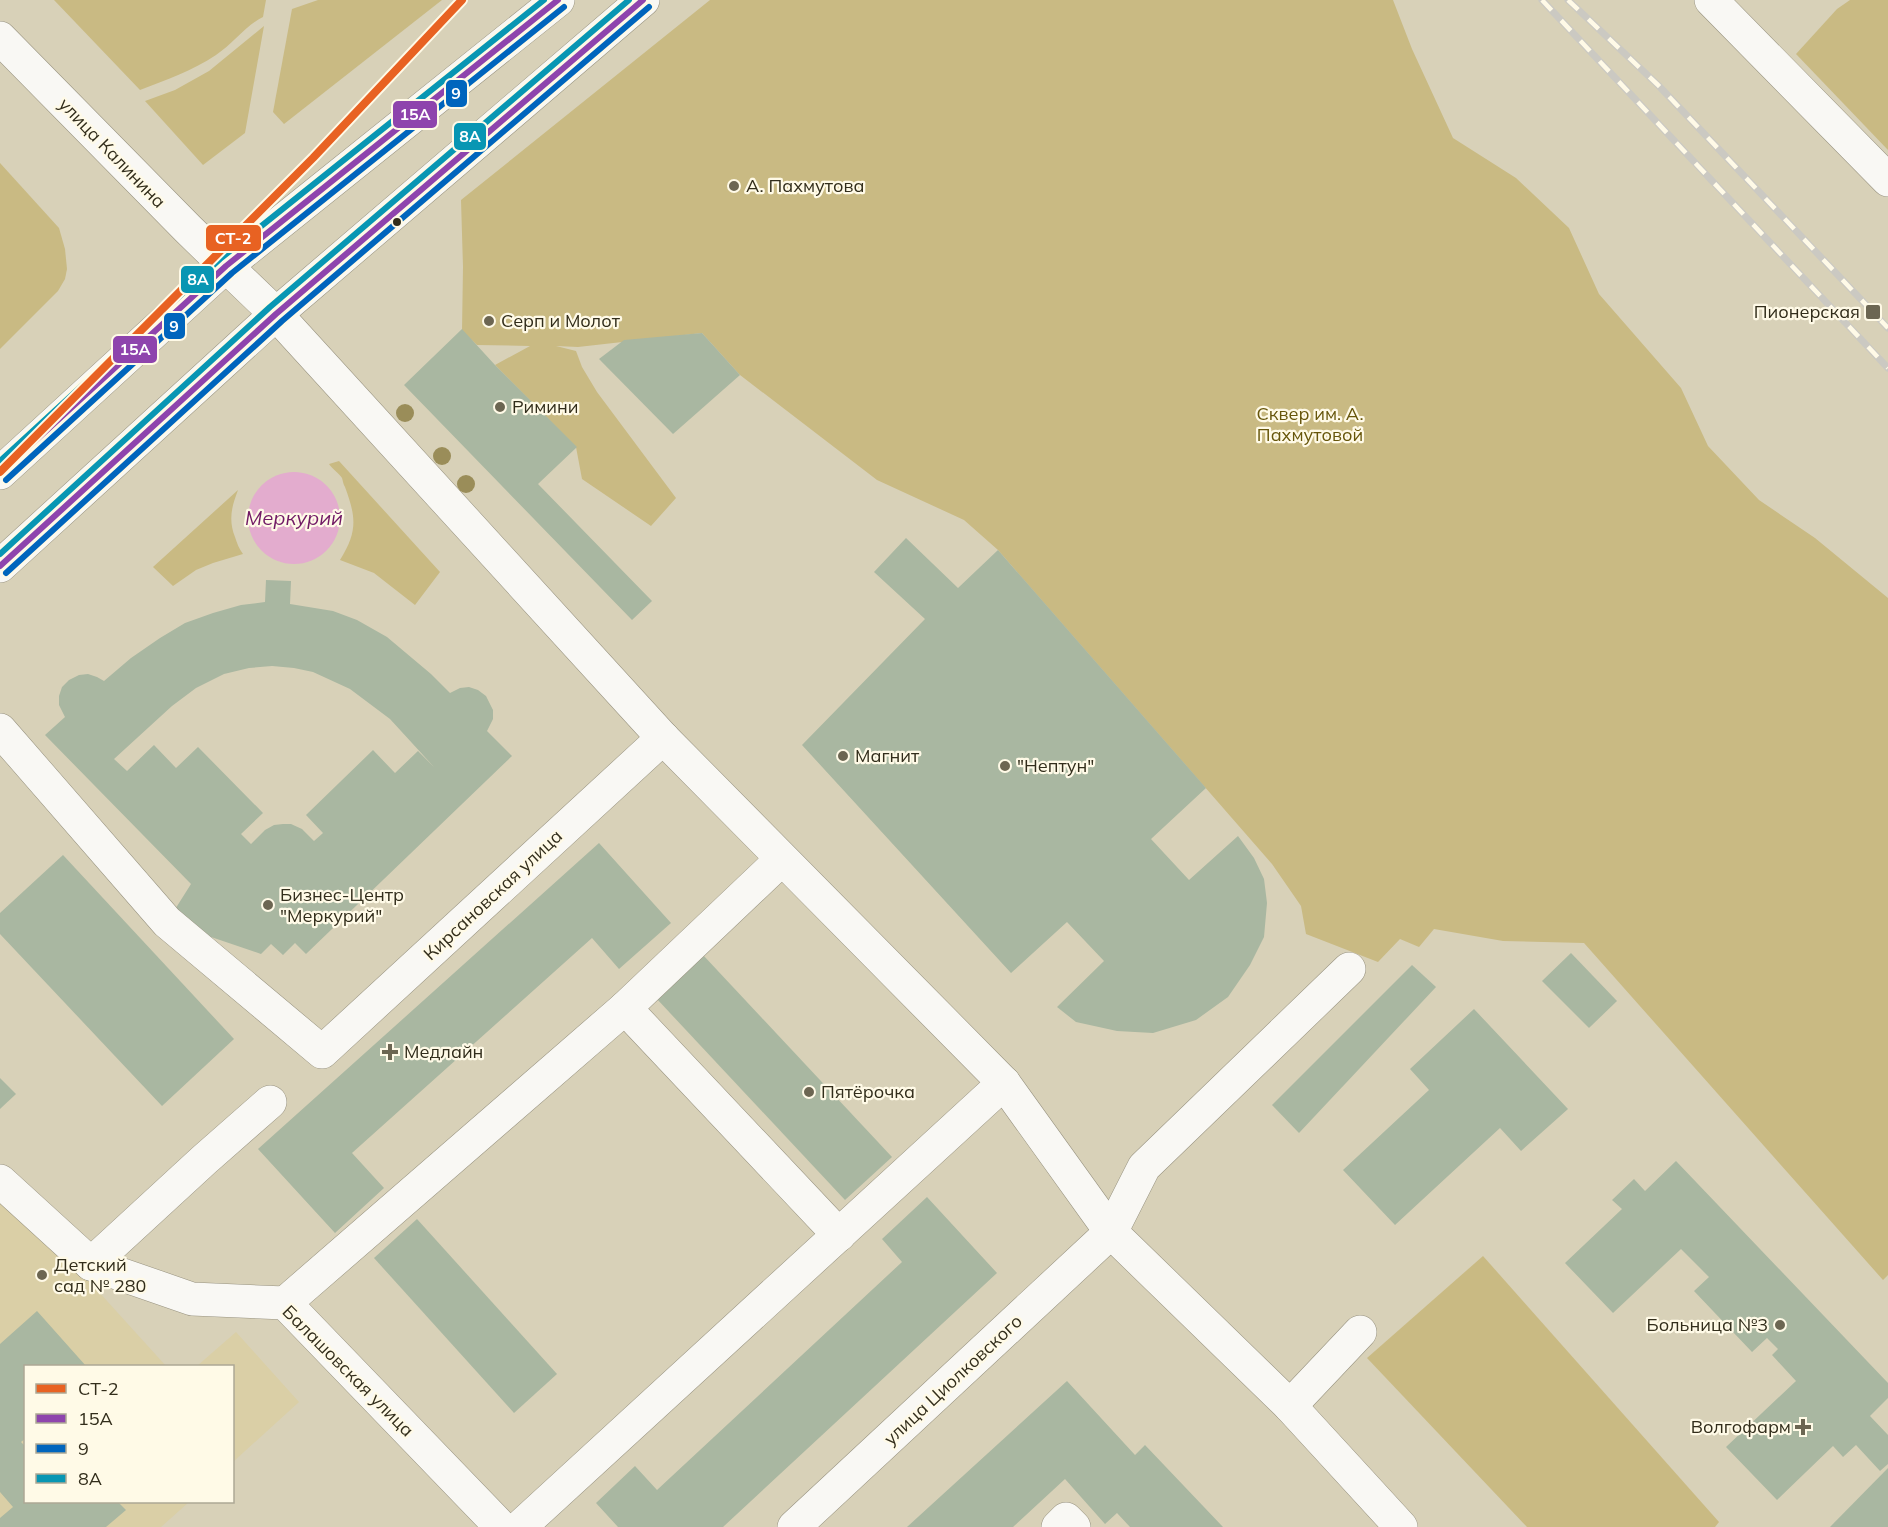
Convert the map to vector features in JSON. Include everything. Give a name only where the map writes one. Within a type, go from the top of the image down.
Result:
[{"type":"main road","points":[[0,473],[226,266],[558,0]]},
{"type":"main road","points":[[0,566],[276,314],[643,0]]},
{"type":"main road","points":[[1711,0],[1888,180]]},
{"type":"main road","name":"улица Калинина","points":[[0,38],[188,230],[276,314],[663,738],[1004,1083],[1111,1232],[1290,1406],[1401,1527]]},
{"type":"main road","name":"Кирсановская улица","points":[[0,730],[167,922],[322,1052],[663,738]]},
{"type":"main road","points":[[285,1303],[625,1008],[782,859]]},
{"type":"main road","points":[[1111,1232],[1144,1167],[1349,969]]},
{"type":"main road","points":[[625,1008],[838,1235]]},
{"type":"main road","points":[[520,1527],[1004,1083]]},
{"type":"main road","points":[[0,1181],[91,1264],[270,1102]]},
{"type":"main road","name":"улица Циолковского","points":[[794,1527],[1111,1232]]},
{"type":"main road","name":"Балашовская улица","points":[[91,1264],[192,1299],[285,1303],[501,1527]]},
{"type":"main road","points":[[1290,1406],[1360,1332]]},
{"type":"main road","points":[[1058,1527],[1066,1520],[1074,1527]]},
{"type":"shaded area","name":"Детский сад № 280","points":[[0,1183],[165,1365],[24,1365],[24,1503],[188,1503],[161,1527],[0,1527]]},
{"type":"shaded area","points":[[236,1332],[299,1402],[234,1461],[234,1365],[198,1365]]},
{"type":"green space","points":[[54,0],[266,0],[263,17],[250,25],[216,55],[169,79],[140,90]]},
{"type":"green space","points":[[318,0],[442,0],[284,124],[273,112],[292,9]]},
{"type":"green space","name":"Сквер им. А. Пахмутовой","points":[[710,0],[1393,0],[1412,49],[1453,138],[1516,178],[1569,228],[1599,294],[1681,388],[1708,446],[1759,500],[1815,538],[1888,598],[1888,1275],[1883,1280],[1584,943],[1503,941],[1434,929],[1419,947],[1400,939],[1378,962],[1306,934],[1301,906],[1272,864],[998,550],[964,520],[877,480],[740,375],[702,333],[578,347],[556,346],[576,351],[582,367],[597,392],[676,498],[651,526],[582,479],[576,447],[495,365],[530,346],[477,345],[462,331],[461,200]]},
{"type":"green space","points":[[1850,0],[1888,0],[1888,150],[1796,54],[1837,9]]},
{"type":"green space","points":[[264,26],[245,133],[203,165],[145,101],[175,90],[209,71]]},
{"type":"green space","points":[[0,163],[59,228],[65,249],[67,269],[65,279],[58,291],[0,349]]},
{"type":"green space","points":[[339,461],[440,572],[415,605],[374,573],[340,560],[350,541],[353,516],[342,478],[329,464]]},
{"type":"green space","points":[[238,490],[231,518],[237,544],[243,554],[196,570],[173,586],[153,567]]},
{"type":"green space","points":[[1483,1256],[1719,1522],[1715,1527],[1527,1527],[1367,1358]]},
{"type":"water","name":"Меркурий","points":[[294,472],[311,476],[326,486],[336,501],[340,518],[336,535],[326,550],[311,560],[294,564],[277,560],[262,550],[252,535],[248,518],[252,501],[262,486],[277,476]]},
{"type":"building","points":[[462,329],[577,447],[538,484],[652,601],[632,620],[404,385]]},
{"type":"building","points":[[702,333],[740,375],[673,434],[599,359],[624,340]]},
{"type":"building","name":"\"Нептун\"","points":[[906,538],[958,588],[998,550],[1206,788],[1151,839],[1189,880],[1238,836],[1254,858],[1264,879],[1267,903],[1264,937],[1250,965],[1228,997],[1196,1020],[1153,1033],[1117,1031],[1076,1022],[1057,1007],[1104,961],[1067,922],[1011,973],[802,745],[925,619],[874,572]]},
{"type":"building","points":[[266,580],[291,581],[290,604],[333,611],[357,620],[387,637],[450,693],[469,687],[478,690],[486,696],[493,710],[493,719],[487,731],[512,756],[306,954],[295,943],[283,955],[271,944],[261,954],[167,922],[191,884],[45,735],[65,717],[59,705],[59,696],[62,687],[69,680],[88,674],[104,681],[131,658],[185,623],[241,605],[265,602]],"holes":[[[272,666],[313,672],[350,689],[390,719],[434,767],[418,751],[395,773],[373,750],[306,815],[323,833],[314,841],[302,829],[291,824],[283,824],[274,825],[265,830],[251,844],[241,834],[263,813],[198,747],[176,768],[154,745],[127,771],[114,759],[172,706],[196,688],[224,674],[249,668]]]},
{"type":"building","points":[[599,843],[671,923],[619,969],[592,938],[352,1153],[384,1188],[335,1233],[258,1149]]},
{"type":"building","points":[[63,855],[234,1039],[162,1106],[0,934],[0,913]]},
{"type":"building","points":[[1571,953],[1617,1001],[1589,1028],[1542,981]]},
{"type":"building","points":[[703,955],[892,1157],[845,1200],[656,998]]},
{"type":"building","points":[[1412,965],[1436,987],[1299,1133],[1272,1105]]},
{"type":"building","points":[[1474,1009],[1568,1109],[1521,1151],[1500,1128],[1395,1225],[1343,1170],[1429,1090],[1410,1069]]},
{"type":"building","points":[[0,1078],[16,1094],[0,1109]]},
{"type":"building","name":"Больница №3","points":[[1676,1161],[1888,1383],[1888,1398],[1870,1416],[1888,1435],[1888,1464],[1880,1471],[1856,1445],[1843,1457],[1833,1446],[1777,1500],[1726,1447],[1796,1381],[1772,1355],[1778,1349],[1767,1338],[1752,1352],[1694,1291],[1709,1277],[1681,1249],[1613,1313],[1565,1263],[1622,1209],[1612,1200],[1634,1179],[1645,1191]]},
{"type":"building","points":[[927,1197],[997,1273],[723,1527],[618,1527],[596,1503],[635,1466],[657,1490],[902,1262],[882,1239]]},
{"type":"building","points":[[417,1219],[557,1374],[514,1413],[374,1258]]},
{"type":"building","points":[[37,1311],[85,1365],[24,1365],[24,1440],[21,1442],[24,1445],[24,1503],[119,1503],[126,1510],[106,1527],[0,1527],[0,1518],[13,1507],[0,1492],[0,1344]]},
{"type":"building","points":[[1067,1381],[1135,1455],[1145,1445],[1223,1527],[1130,1527],[1117,1513],[1105,1524],[1065,1479],[1013,1527],[907,1527]]},
{"type":"building","points":[[1888,1468],[1888,1527],[1830,1527]]},
{"type":"railway","points":[[1542,0],[1888,368]]},
{"type":"railway","points":[[1568,0],[1658,85],[1888,328]]},
{"type":"transit line","name":"СТ-2","points":[[0,472],[313,158],[462,0]]},
{"type":"transit line","name":"8А","points":[[0,461],[220,259],[544,0]]},
{"type":"transit line","name":"15А","points":[[0,473],[226,266],[558,0]]},
{"type":"transit line","name":"8А","points":[[0,554],[270,307],[629,0]]},
{"type":"transit line","name":"15А","points":[[0,566],[276,314],[643,0]]},
{"type":"transit line","name":"9","points":[[6,480],[232,273],[564,7]]},
{"type":"transit line","name":"9","points":[[6,573],[282,321],[649,7]]},
{"type":"place","name":"А. Пахмутова","points":[[734,186]]},
{"type":"place","name":"Пионерская","points":[[1873,312]]},
{"type":"place","name":"Серп и Молот","points":[[489,321]]},
{"type":"place","name":"Римини","points":[[500,407]]},
{"type":"place","name":"Магнит","points":[[843,756]]},
{"type":"place","name":"\"Нептун\"","points":[[1005,766]]},
{"type":"place","name":"Бизнес-Центр \"Меркурий\"","points":[[268,905]]},
{"type":"place","name":"Медлайн","points":[[390,1052]]},
{"type":"place","name":"Пятёрочка","points":[[809,1092]]},
{"type":"place","name":"Детский сад № 280","points":[[42,1275]]},
{"type":"place","name":"Больница №3","points":[[1780,1325]]},
{"type":"place","name":"Волгофарм","points":[[1803,1427]]}]
